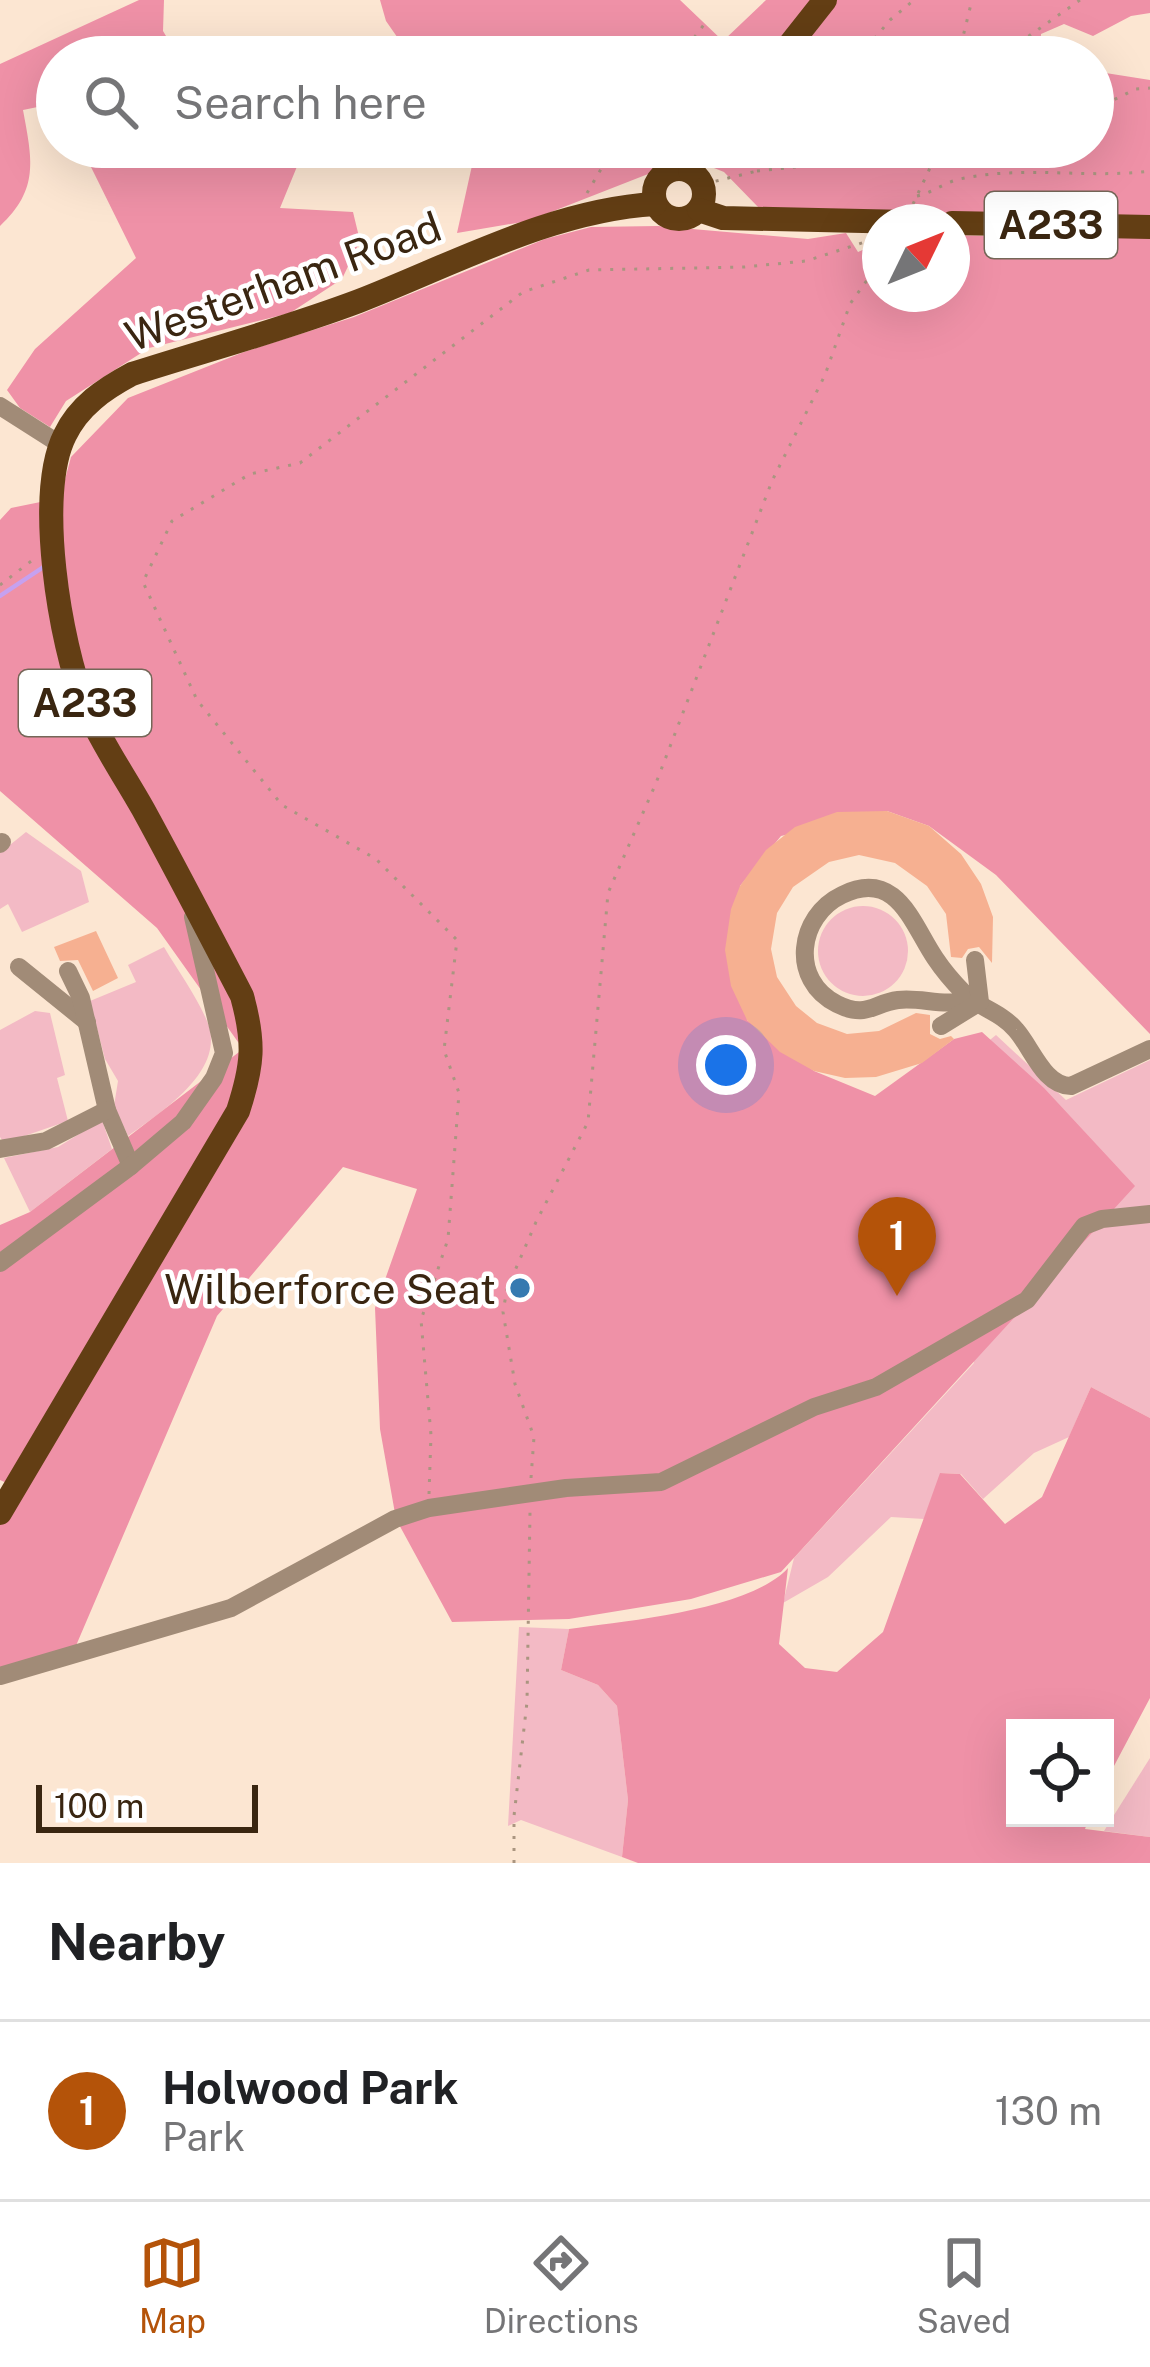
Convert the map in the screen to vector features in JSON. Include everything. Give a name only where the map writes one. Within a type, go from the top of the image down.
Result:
[{"type":"main road","points":[[797,36],[825,0]]},
{"type":"main road","points":[[655,204],[653,190],[662,174],[676,168],[697,189]]},
{"type":"main road","points":[[697,189],[700,168]]},
{"type":"main road","name":"Westerham Road","points":[[0,1513],[238,1111],[252,1066],[251,1030],[242,996],[86,706],[67,649],[51,503],[54,462],[82,410],[104,389],[131,374],[355,302],[516,237],[622,206],[655,204],[667,217],[678,219],[697,189],[723,218],[862,221]]},
{"type":"main road","name":"A233","points":[[970,223],[1150,226]]},
{"type":"street","points":[[0,406],[61,445]]},
{"type":"street","points":[[0,1263],[183,1122],[214,1078],[224,1053],[187,890]]},
{"type":"street","points":[[975,1000],[956,1004],[896,1000],[869,1011],[839,1006],[823,995],[805,966],[804,947],[815,914],[847,892],[880,891],[897,898],[910,910],[934,957],[975,1000],[1016,1029],[1061,1086],[1071,1086],[1150,1049]]},
{"type":"street","points":[[975,960],[975,1000]]},
{"type":"street","points":[[19,967],[86,1022]]},
{"type":"street","points":[[68,971],[86,1022],[106,1110],[131,1166]]},
{"type":"street","points":[[940,1026],[975,1000]]},
{"type":"street","points":[[0,1149],[46,1141],[106,1110]]},
{"type":"street","points":[[0,1676],[231,1608],[395,1519],[429,1508],[530,1493],[661,1482],[814,1406],[876,1387],[1027,1300],[1084,1226],[1102,1219],[1150,1214]]},
{"type":"path","points":[[877,36],[914,0]]},
{"type":"path","points":[[963,36],[972,0]]},
{"type":"path","points":[[1029,36],[1080,0]]},
{"type":"path","points":[[695,36],[708,19]]},
{"type":"path","points":[[1114,100],[1150,88]]},
{"type":"path","points":[[572,220],[602,168]]},
{"type":"path","points":[[697,189],[757,171],[786,168]]},
{"type":"path","points":[[931,168],[917,196],[957,179],[1050,171],[1099,176],[1150,171]]},
{"type":"path","points":[[429,1508],[430,1435],[421,1320],[448,1238],[459,1093],[445,1050],[457,940],[376,859],[282,805],[197,700],[143,582],[172,520],[250,474],[300,463],[523,292],[589,271],[745,268],[806,261],[862,241]]},
{"type":"path","points":[[514,1863],[514,1816],[527,1702],[534,1437],[514,1384],[503,1312],[507,1289],[588,1122],[608,893],[656,784],[772,481],[825,375],[850,304],[862,287]]},
{"type":"path","points":[[0,585],[37,556]]},
{"type":"shaded area","points":[[139,0],[164,0],[166,36],[61,36]]},
{"type":"shaded area","points":[[380,0],[680,0],[718,36],[396,36]]},
{"type":"shaded area","points":[[766,0],[1150,0],[1150,13],[1131,16],[1093,36],[1064,24],[1041,34],[728,36]]},
{"type":"shaded area","points":[[36,47],[36,107],[23,110],[30,172],[22,199],[0,226],[0,64]]},
{"type":"shaded area","points":[[1114,74],[1150,80],[1150,1034],[996,875],[929,826],[887,811],[781,836],[740,886],[747,1020],[814,1071],[875,1096],[954,1039],[982,1032],[1044,1088],[1135,1186],[781,1572],[691,1599],[569,1619],[452,1622],[396,1519],[380,1429],[375,1308],[417,1189],[343,1167],[217,1316],[75,1648],[0,1671],[0,1506],[11,1485],[0,1480],[0,1225],[30,1212],[243,1049],[157,928],[0,791],[0,520],[11,508],[60,498],[71,457],[128,398],[244,352],[354,317],[545,239],[591,227],[658,226],[808,239],[846,233],[858,252],[862,250],[862,312],[970,312],[970,235],[1072,238],[1078,211],[970,213],[970,204],[862,204],[862,211],[759,208],[724,172],[714,168],[1114,168]]},
{"type":"shaded area","points":[[91,168],[296,168],[280,208],[353,212],[360,241],[342,279],[290,313],[149,348],[66,401],[50,427],[20,408],[7,390],[35,349],[136,258]]},
{"type":"shaded area","points":[[471,168],[663,168],[528,221],[457,233]]},
{"type":"shaded area","points":[[26,832],[81,871],[89,902],[22,932],[8,904],[0,909],[0,853]]},
{"type":"shaded area","points":[[863,906],[880,909],[895,919],[905,934],[905,968],[895,983],[880,993],[863,996],[846,993],[831,983],[821,968],[818,951],[821,934],[831,919],[846,909]]},
{"type":"shaded area","points":[[164,947],[207,1021],[208,1056],[188,1088],[128,1136],[114,1106],[118,1081],[105,1059],[90,1001],[136,982],[128,965]]},
{"type":"shaded area","points":[[35,1011],[50,1013],[65,1075],[57,1078],[68,1121],[4,1143],[0,1137],[0,1030]]},
{"type":"shaded area","points":[[996,1035],[1066,1100],[1150,1060],[1150,1418],[1091,1387],[1069,1437],[1034,1453],[983,1499],[961,1474],[941,1473],[924,1519],[891,1517],[828,1577],[783,1603],[794,1558],[974,1363],[900,1113]]},
{"type":"shaded area","points":[[102,1120],[112,1149],[30,1212],[4,1158],[58,1147]]},
{"type":"shaded area","points":[[1091,1387],[1150,1418],[1150,1698],[1114,1766],[1114,1719],[1006,1719],[1006,1827],[1086,1827],[1150,1837],[1150,1863],[638,1863],[622,1857],[628,1800],[617,1706],[598,1685],[561,1670],[569,1629],[717,1604],[770,1582],[788,1568],[779,1644],[805,1668],[837,1672],[883,1632],[940,1473],[960,1474],[1005,1524],[1042,1497]]},
{"type":"shaded area","points":[[519,1627],[569,1629],[561,1670],[598,1685],[617,1706],[628,1800],[622,1857],[521,1820],[508,1826]]},
{"type":"shaded area","points":[[1150,1758],[1150,1837],[1104,1831],[1114,1827],[1114,1815]]},
{"type":"building","points":[[887,811],[929,826],[961,854],[981,884],[993,917],[992,963],[979,947],[968,949],[962,958],[951,957],[946,914],[927,886],[895,863],[859,855],[829,862],[793,887],[777,913],[771,949],[777,977],[796,1006],[817,1023],[847,1034],[879,1031],[916,1013],[930,1015],[930,1034],[954,1039],[922,1063],[876,1077],[845,1078],[814,1071],[780,1052],[747,1020],[731,986],[725,950],[731,909],[740,886],[766,850],[795,827],[837,812]]},
{"type":"building","points":[[96,931],[118,978],[93,991],[78,960],[60,961],[54,947]]},
{"type":"waterway","points":[[0,596],[48,564]]},
{"type":"place","name":"Wilberforce Seat","points":[[520,1288]]},
{"type":"place","name":"Holwood Park","points":[[897,1296]]}]
